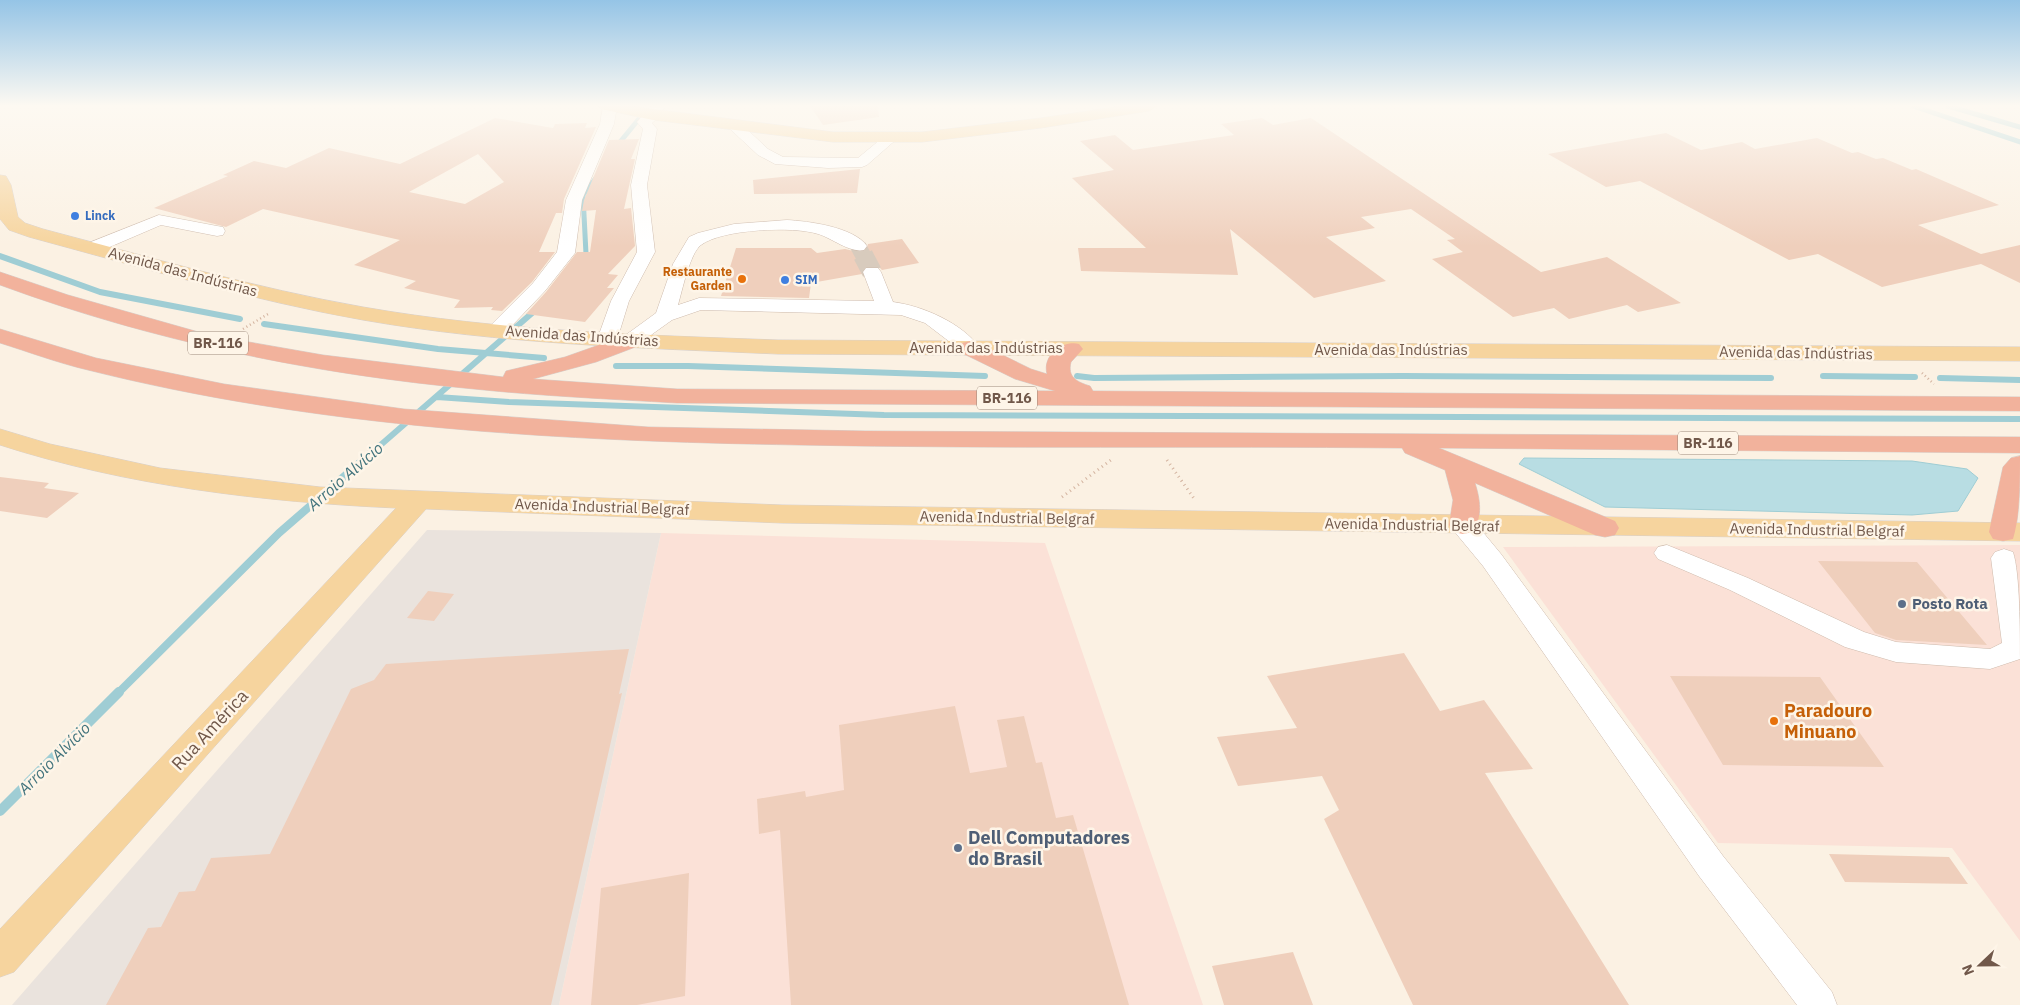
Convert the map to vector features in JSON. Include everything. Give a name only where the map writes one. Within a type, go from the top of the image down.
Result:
[{"type":"highway","name":"BR-116","points":[[0,278],[60,300],[207,341],[323,362],[479,383],[677,396],[2020,404]]},
{"type":"highway","name":"BR-116","points":[[0,336],[92,364],[224,392],[404,417],[648,435],[865,439],[1396,440],[2020,445]]},
{"type":"highway","points":[[479,383],[559,366],[608,351],[618,341]]},
{"type":"highway","points":[[970,348],[1023,374],[1067,385],[1101,399]]},
{"type":"highway","points":[[1067,385],[1060,378],[1056,370],[1057,362],[1062,355],[1071,349]]},
{"type":"highway","points":[[1396,440],[1456,463],[1605,528]]},
{"type":"highway","points":[[1456,463],[1468,500],[1463,526]]},
{"type":"highway","points":[[2009,541],[2016,466],[2020,464]]},
{"type":"main road","name":"Avenida das Indústrias","points":[[0,180],[3,186],[6,214],[14,224],[36,233],[289,300],[412,321],[618,341],[778,347],[2020,354]]},
{"type":"main road","name":"Avenida Industrial Belgraf","points":[[0,437],[44,451],[160,476],[329,497],[782,514],[1605,528],[2009,541]]},
{"type":"main road","name":"Rua América","points":[[0,958],[418,501]]},
{"type":"lane","points":[[499,330],[539,287],[566,253],[574,200],[594,153]]},
{"type":"lane","points":[[618,341],[620,300],[646,252],[639,185],[645,153]]},
{"type":"lane","points":[[765,153],[780,161],[862,162],[873,153]]},
{"type":"lane","points":[[92,248],[159,220],[217,231]]},
{"type":"lane","points":[[665,316],[682,265],[694,242],[711,234],[790,224],[813,227],[842,236],[858,246]]},
{"type":"lane","points":[[872,272],[886,307]]},
{"type":"lane","points":[[618,341],[665,316],[699,304],[886,307],[912,309],[925,314],[970,348]]},
{"type":"lane","points":[[1463,526],[1492,560],[1711,866],[1818,1005]]},
{"type":"lane","points":[[1667,553],[1739,584],[1862,643],[1896,652],[1990,659],[2009,653],[2016,645],[2009,541]]},
{"type":"path","points":[[243,329],[289,300]]},
{"type":"path","points":[[1034,518],[1120,454],[1117,439]]},
{"type":"path","points":[[1158,458],[1167,460],[1210,521]]},
{"type":"shaded area","points":[[427,530],[661,533],[559,1005],[12,1005]]},
{"type":"shaded area","points":[[661,533],[1045,543],[1203,1005],[559,1005]]},
{"type":"shaded area","points":[[2020,545],[2020,941],[1952,848],[1718,843],[1503,547]]},
{"type":"water","points":[[1524,458],[1912,461],[1967,469],[1978,478],[1958,511],[1912,515],[1605,507],[1519,464]]},
{"type":"building","points":[[318,153],[351,153],[400,164],[423,153],[584,153],[564,199],[562,213],[556,213],[539,252],[555,252],[532,282],[502,311],[491,310],[493,307],[454,308],[460,300],[404,288],[416,281],[354,265],[400,240],[263,209],[226,227],[154,208],[228,176],[223,175],[254,161],[286,168]],"holes":[[[478,154],[504,182],[465,204],[409,192]]]},
{"type":"building","points":[[604,153],[633,153],[631,159],[635,159],[624,209],[631,208],[635,246],[608,274],[618,275],[607,288],[614,288],[585,322],[526,314],[577,252],[590,252],[596,210],[582,211],[584,200]]},
{"type":"building","points":[[1094,153],[1363,153],[1541,272],[1607,257],[1681,303],[1638,312],[1627,305],[1569,319],[1554,308],[1513,317],[1432,259],[1463,252],[1447,240],[1455,239],[1411,209],[1361,217],[1375,228],[1326,237],[1386,281],[1314,298],[1230,229],[1238,275],[1081,271],[1078,248],[1146,248],[1072,178],[1114,170]]},
{"type":"building","points":[[1860,153],[1876,159],[1883,158],[1912,170],[1916,169],[1999,205],[1918,225],[1981,254],[2020,245],[2020,283],[1981,264],[1882,287],[1818,254],[1789,260],[1640,181],[1606,187],[1548,154]]},
{"type":"building","points":[[860,169],[857,193],[754,194],[753,180]]},
{"type":"building","points":[[902,239],[919,263],[882,270],[878,266],[866,266],[862,274],[811,283],[809,298],[721,296],[736,248],[811,248],[817,253],[845,249],[858,252],[866,251],[868,244]]},
{"type":"building","points":[[0,477],[49,483],[44,488],[79,493],[47,518],[0,511]]},
{"type":"building","name":"Posto Rota","points":[[1818,561],[1917,562],[1987,645],[1896,640],[1875,633]]},
{"type":"building","points":[[428,591],[454,594],[434,621],[407,618]]},
{"type":"building","points":[[629,649],[619,694],[622,693],[551,1005],[106,1005],[148,928],[161,927],[179,892],[195,891],[211,858],[270,854],[351,689],[374,680],[386,664]]},
{"type":"building","points":[[1404,653],[1440,711],[1484,700],[1533,769],[1485,773],[1629,1005],[1413,1005],[1324,819],[1339,810],[1322,776],[1238,786],[1217,737],[1297,728],[1267,676]]},
{"type":"building","name":"Paradouro Minuano","points":[[1670,676],[1820,677],[1884,767],[1723,765]]},
{"type":"building","name":"Dell Computadores do Brasil","points":[[955,706],[970,773],[1007,767],[997,720],[1024,716],[1036,763],[1042,762],[1056,818],[1073,815],[1129,1005],[791,1005],[780,830],[759,834],[757,799],[805,791],[806,797],[844,790],[839,725]]},
{"type":"building","points":[[1829,854],[1949,857],[1968,884],[1845,882]]},
{"type":"building","points":[[689,873],[685,996],[637,1005],[591,1005],[601,888]]},
{"type":"building","points":[[1293,952],[1313,1005],[1224,1005],[1212,966]]},
{"type":"waterway","name":"Arroio Alvício","points":[[584,257],[586,254],[583,195],[596,178]]},
{"type":"waterway","name":"Arroio Alvício","points":[[581,260],[585,255]]},
{"type":"waterway","points":[[0,256],[100,292],[240,319]]},
{"type":"waterway","name":"Arroio Alvício","points":[[486,353],[539,307]]},
{"type":"waterway","points":[[264,324],[438,349],[486,353]]},
{"type":"waterway","name":"Arroio Alvício","points":[[376,449],[486,353]]},
{"type":"waterway","points":[[486,353],[544,358]]},
{"type":"waterway","points":[[616,366],[688,366],[985,376]]},
{"type":"waterway","points":[[1077,376],[1094,378],[1403,376],[1771,378]]},
{"type":"waterway","points":[[1823,376],[1915,377]]},
{"type":"waterway","points":[[1940,378],[2020,380]]},
{"type":"waterway","points":[[437,397],[509,402],[884,415],[2020,419]]},
{"type":"waterway","name":"Arroio Alvício","points":[[118,693],[279,533],[378,447]]},
{"type":"waterway","name":"Arroio Alvício","points":[[0,811],[118,693]]},
{"type":"tunnel","points":[[858,246],[864,257]]},
{"type":"tunnel","points":[[863,255],[872,272]]},
{"type":"place","name":"Linck","points":[[75,216]]},
{"type":"place","name":"Restaurante Garden","points":[[742,279]]},
{"type":"place","name":"SIM","points":[[785,280]]},
{"type":"place","name":"Posto Rota","points":[[1902,604]]},
{"type":"place","name":"Paradouro Minuano","points":[[1774,721]]},
{"type":"place","name":"Dell Computadores do Brasil","points":[[958,848]]}]
